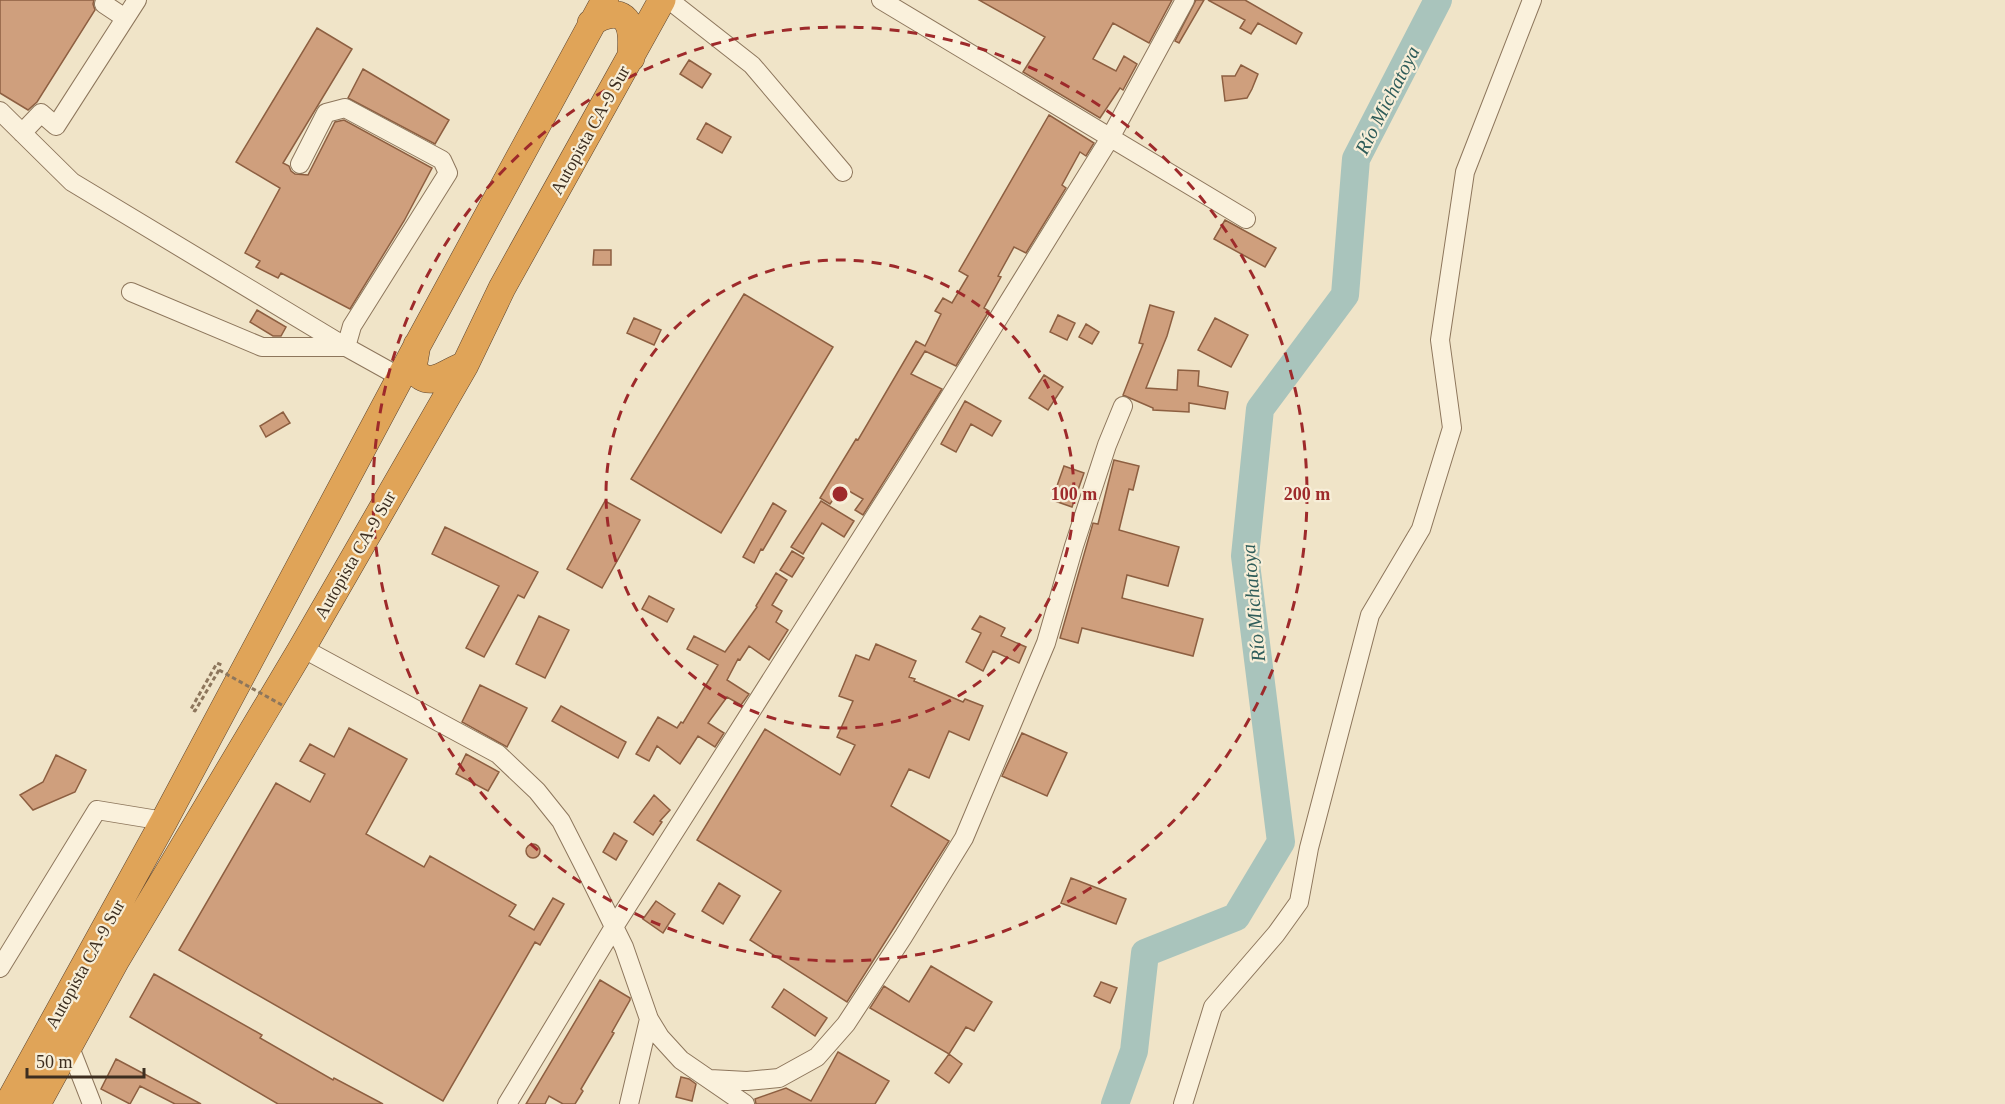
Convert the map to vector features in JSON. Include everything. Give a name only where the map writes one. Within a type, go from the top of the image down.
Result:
[{"type":"highway","name":"Autopista CA-9 Sur","points":[[37,1104],[116,960],[302,648],[465,365],[502,288],[662,0]]},
{"type":"highway","name":"Autopista CA-9 Sur","points":[[8,1104],[164,821],[599,7]]},
{"type":"highway","points":[[599,7],[608,14],[618,15],[625,19],[630,26],[631,58]]},
{"type":"highway","points":[[418,344],[413,368],[422,378],[436,379],[452,369],[465,365]]},
{"type":"highway","points":[[281,600],[278,613],[280,627],[286,637],[302,648]]},
{"type":"street","points":[[22,133],[41,113],[56,126],[137,0]]},
{"type":"street","points":[[669,0],[752,65],[843,172]]},
{"type":"street","points":[[882,0],[1246,219]]},
{"type":"street","points":[[507,1104],[614,927],[905,469],[1110,138],[1185,0]]},
{"type":"street","points":[[1183,1104],[1213,1007],[1276,934],[1299,902],[1309,848],[1370,615],[1421,529],[1452,428],[1440,340],[1465,172],[1532,0]]},
{"type":"street","points":[[104,4],[125,18]]},
{"type":"street","points":[[300,164],[326,112],[345,108],[442,160],[448,173],[352,326],[346,347]]},
{"type":"street","points":[[0,111],[72,182],[346,347],[400,377]]},
{"type":"street","points":[[131,292],[262,347],[346,347]]},
{"type":"street","points":[[710,1079],[747,1081],[779,1078],[816,1057],[846,1024],[928,897],[964,838],[1046,643],[1074,546],[1107,445],[1123,406]]},
{"type":"street","points":[[302,648],[498,754],[537,791],[561,821],[624,946],[649,1019],[660,1037],[681,1060],[745,1104]]},
{"type":"street","points":[[0,968],[97,810],[164,821]]},
{"type":"street","points":[[629,1104],[649,1019]]},
{"type":"street","points":[[69,1045],[92,1104]]},
{"type":"path","points":[[217,663],[191,709],[195,711],[219,670],[282,705]]},
{"type":"building","points":[[0,0],[94,0],[95,10],[37,102],[28,110],[0,93]]},
{"type":"building","points":[[979,0],[1172,0],[1149,43],[1113,23],[1093,59],[1116,71],[1124,56],[1137,64],[1123,90],[1120,88],[1100,118],[1023,72],[1045,37]]},
{"type":"building","points":[[1196,0],[1204,0],[1179,43],[1175,41]]},
{"type":"building","points":[[1208,0],[1245,0],[1302,33],[1296,44],[1258,23],[1251,34],[1240,28],[1245,20]]},
{"type":"building","points":[[317,28],[352,49],[283,163],[289,166],[295,174],[308,175],[335,122],[344,120],[432,168],[404,221],[350,309],[281,273],[278,278],[256,267],[260,261],[245,253],[280,188],[236,162]]},
{"type":"building","points":[[689,60],[711,74],[702,88],[680,74]]},
{"type":"building","points":[[1241,65],[1258,74],[1252,89],[1247,98],[1225,101],[1222,76],[1235,76]]},
{"type":"building","points":[[363,69],[449,120],[435,144],[348,98]]},
{"type":"building","points":[[1049,115],[1094,143],[1086,156],[1080,152],[1062,185],[1066,188],[1026,253],[1014,247],[984,308],[989,311],[956,366],[925,351],[911,374],[942,389],[863,515],[855,510],[863,499],[842,487],[830,504],[820,498],[856,439],[858,440],[916,341],[925,346],[941,314],[935,311],[943,298],[952,303],[968,276],[959,271]]},
{"type":"building","points":[[706,123],[731,137],[722,153],[697,139]]},
{"type":"building","points":[[1225,220],[1276,248],[1265,267],[1214,239]]},
{"type":"building","points":[[594,250],[611,250],[611,265],[593,265]]},
{"type":"building","points":[[744,294],[833,347],[721,533],[631,479]]},
{"type":"building","points":[[1150,305],[1174,312],[1146,388],[1177,390],[1178,370],[1199,371],[1198,386],[1228,392],[1225,409],[1189,403],[1189,412],[1153,410],[1123,395],[1143,344],[1139,343]]},
{"type":"building","points":[[257,310],[286,327],[281,336],[273,336],[250,322]]},
{"type":"building","points":[[1058,315],[1075,323],[1067,340],[1050,332]]},
{"type":"building","points":[[634,318],[661,330],[654,345],[627,333]]},
{"type":"building","points":[[1215,318],[1248,335],[1231,367],[1198,350]]},
{"type":"building","points":[[1086,324],[1099,332],[1092,344],[1079,337]]},
{"type":"building","points":[[1044,375],[1063,387],[1048,410],[1029,398]]},
{"type":"building","points":[[965,401],[1001,421],[992,436],[971,424],[956,452],[941,444]]},
{"type":"building","points":[[283,412],[290,423],[266,437],[260,426]]},
{"type":"building","points":[[1114,460],[1139,466],[1133,490],[1129,489],[1119,530],[1179,547],[1168,586],[1127,575],[1122,598],[1203,619],[1193,656],[1082,628],[1078,643],[1060,638],[1093,523],[1098,524]]},
{"type":"building","points":[[1064,466],[1084,473],[1072,507],[1052,500]]},
{"type":"building","points":[[605,501],[640,520],[602,588],[567,569]]},
{"type":"building","points":[[821,501],[854,521],[844,537],[822,523],[803,554],[791,547]]},
{"type":"building","points":[[773,503],[786,511],[754,563],[743,557]]},
{"type":"building","points":[[445,527],[538,572],[524,598],[518,595],[484,657],[466,648],[499,586],[432,554]]},
{"type":"building","points":[[792,551],[804,558],[792,577],[780,570]]},
{"type":"building","points":[[776,573],[787,580],[772,605],[782,611],[776,622],[788,630],[769,660],[749,646],[740,660],[738,659],[727,680],[749,694],[741,705],[727,697],[708,723],[724,733],[715,747],[698,736],[680,764],[657,746],[649,761],[636,754],[658,717],[677,728],[681,722],[683,723],[718,665],[687,649],[694,636],[725,652],[757,607]]},
{"type":"building","points":[[649,596],[674,609],[667,622],[642,609]]},
{"type":"building","points":[[539,616],[569,630],[545,678],[516,664]]},
{"type":"building","points":[[980,616],[1005,628],[1001,636],[1026,647],[1019,663],[993,651],[983,671],[966,662],[981,633],[972,629]]},
{"type":"building","points":[[876,644],[916,661],[909,677],[915,679],[914,681],[963,702],[965,699],[983,706],[969,740],[949,731],[929,778],[909,769],[891,806],[949,841],[847,1002],[750,940],[781,891],[697,840],[765,729],[840,775],[855,745],[837,737],[853,701],[839,696],[856,655],[869,660]]},
{"type":"building","points":[[480,685],[527,708],[507,747],[462,722]]},
{"type":"building","points":[[561,706],[626,742],[618,758],[552,721]]},
{"type":"building","points":[[349,728],[407,759],[366,834],[424,867],[430,856],[516,905],[509,916],[534,930],[553,898],[564,904],[540,945],[535,942],[443,1101],[179,950],[276,783],[310,802],[325,774],[300,761],[310,744],[334,757]]},
{"type":"building","points":[[1022,733],[1067,753],[1047,796],[1002,776]]},
{"type":"building","points":[[466,754],[499,772],[488,791],[456,774]]},
{"type":"building","points":[[56,755],[86,770],[75,792],[33,810],[20,795],[43,782]]},
{"type":"building","points":[[654,795],[670,810],[660,821],[662,822],[653,835],[634,822]]},
{"type":"building","points":[[614,833],[627,841],[616,860],[603,852]]},
{"type":"building","points":[[533,844],[538,846],[540,851],[538,856],[533,858],[528,856],[526,851],[528,846]]},
{"type":"building","points":[[1071,878],[1126,899],[1116,924],[1061,903]]},
{"type":"building","points":[[719,883],[740,896],[723,924],[702,911]]},
{"type":"building","points":[[656,901],[675,914],[663,933],[643,919]]},
{"type":"building","points":[[931,966],[992,1002],[974,1031],[966,1027],[949,1054],[870,1008],[884,986],[909,1002]]},
{"type":"building","points":[[154,974],[262,1035],[260,1038],[333,1080],[334,1078],[383,1104],[278,1104],[130,1017]]},
{"type":"building","points":[[600,980],[630,1000],[612,1032],[614,1033],[581,1089],[583,1091],[575,1104],[563,1104],[549,1096],[545,1104],[526,1104]]},
{"type":"building","points":[[1101,982],[1117,988],[1110,1003],[1094,996]]},
{"type":"building","points":[[784,989],[827,1018],[815,1036],[772,1007]]},
{"type":"building","points":[[838,1052],[889,1081],[875,1104],[756,1104],[755,1099],[786,1088],[811,1101]]},
{"type":"building","points":[[949,1054],[962,1064],[949,1083],[935,1073]]},
{"type":"building","points":[[116,1059],[201,1104],[175,1104],[140,1086],[130,1104],[101,1089]]},
{"type":"building","points":[[681,1077],[696,1084],[692,1101],[676,1097]]},
{"type":"waterway","name":"Río Michatoya","points":[[1115,1104],[1134,1051],[1145,953],[1236,917],[1281,842],[1245,556],[1260,409],[1345,295],[1356,159],[1438,0]]}]
